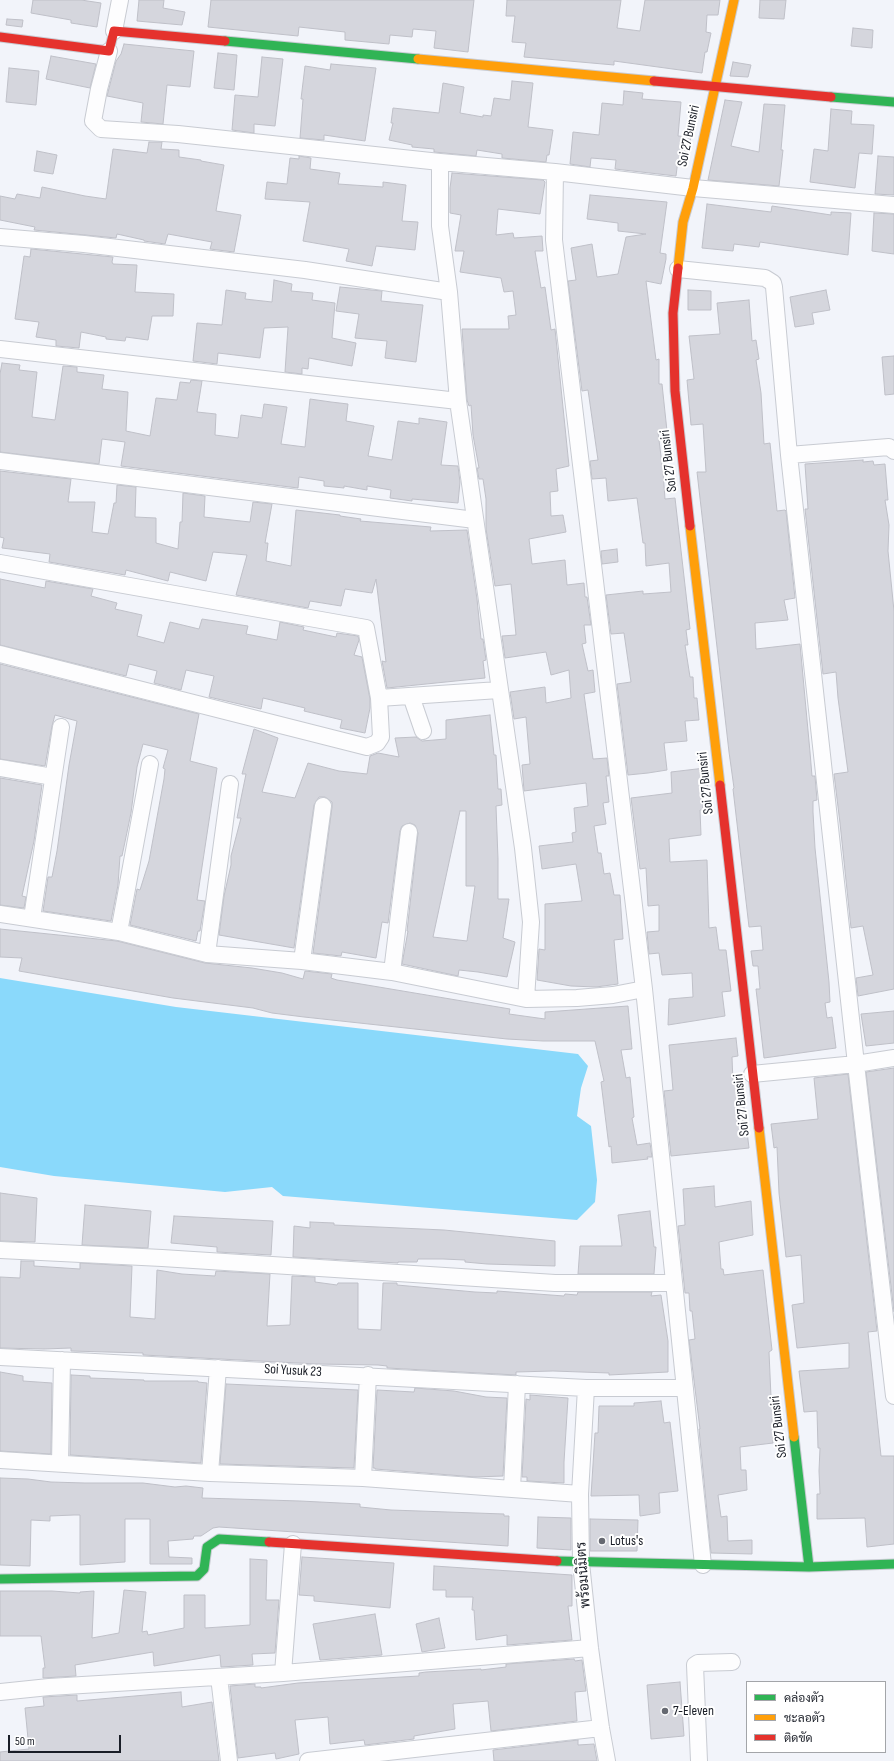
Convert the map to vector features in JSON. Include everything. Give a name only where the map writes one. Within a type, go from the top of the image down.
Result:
[{"type":"street","points":[[120,0],[93,121],[96,126],[101,129],[178,134],[440,162],[555,172],[693,188],[894,205]]},
{"type":"street","name":"Soi 27 Bunsiri","points":[[734,0],[680,243],[673,313],[675,391],[809,1567]]},
{"type":"street","points":[[114,31],[714,87],[894,102]]},
{"type":"street","points":[[0,37],[109,51]]},
{"type":"street","points":[[440,162],[440,220],[449,292],[458,401],[523,848],[531,922],[526,999]]},
{"type":"street","points":[[555,172],[554,234],[644,989],[703,1565]]},
{"type":"street","points":[[0,237],[84,244],[297,269],[449,292]]},
{"type":"street","points":[[678,263],[765,278],[773,283],[789,455],[856,1064],[889,1295],[894,1396]]},
{"type":"street","points":[[0,349],[458,401]]},
{"type":"street","points":[[789,455],[889,447],[894,451]]},
{"type":"street","points":[[0,461],[475,520]]},
{"type":"street","points":[[0,563],[366,628],[379,698],[381,737],[377,743],[367,747],[0,654]]},
{"type":"street","points":[[379,698],[499,690]]},
{"type":"street","points":[[412,696],[423,730]]},
{"type":"street","points":[[32,918],[61,727]]},
{"type":"street","points":[[119,932],[150,764]]},
{"type":"street","points":[[0,768],[53,777]]},
{"type":"street","points":[[207,954],[230,784]]},
{"type":"street","points":[[302,961],[323,806]]},
{"type":"street","points":[[392,972],[409,832]]},
{"type":"street","points":[[0,914],[119,932],[207,954],[302,961],[392,972],[526,999],[584,998],[613,995],[644,989]]},
{"type":"street","points":[[752,1074],[856,1064],[894,1058]]},
{"type":"street","points":[[0,1250],[162,1258],[556,1283],[673,1283]]},
{"type":"street","name":"Soi Yusuk 23","points":[[0,1357],[368,1375],[586,1388],[685,1388]]},
{"type":"street","points":[[60,1463],[62,1360]]},
{"type":"street","points":[[210,1473],[218,1368]]},
{"type":"street","points":[[363,1478],[368,1375]]},
{"type":"street","points":[[512,1489],[517,1384]]},
{"type":"street","name":"พร้อมนิมิตร","points":[[586,1388],[580,1494],[581,1563],[590,1648],[607,1761]]},
{"type":"street","points":[[0,1460],[210,1473],[363,1478],[580,1494]]},
{"type":"street","points":[[0,1579],[197,1576],[204,1569],[207,1547],[210,1543],[219,1539],[581,1563],[809,1567],[894,1564]]},
{"type":"street","points":[[283,1673],[293,1544]]},
{"type":"street","points":[[0,1692],[49,1687],[283,1673],[590,1648]]},
{"type":"street","points":[[699,1761],[695,1665],[698,1663],[732,1662]]},
{"type":"street","points":[[219,1677],[229,1761]]},
{"type":"street","points":[[308,1761],[601,1728]]},
{"type":"water","points":[[0,978],[176,1007],[578,1054],[588,1066],[581,1088],[577,1116],[591,1126],[597,1180],[595,1202],[577,1220],[283,1196],[272,1187],[225,1192],[54,1176],[0,1167]]},
{"type":"building","points":[[33,0],[81,0],[101,3],[97,27],[71,23],[71,20],[31,13]]},
{"type":"building","points":[[139,0],[164,0],[163,8],[185,12],[182,25],[137,21]]},
{"type":"building","points":[[211,0],[474,0],[468,52],[434,48],[436,31],[413,29],[412,37],[390,35],[389,44],[345,40],[345,32],[299,27],[298,36],[208,27]]},
{"type":"building","points":[[507,0],[621,0],[617,28],[640,31],[645,0],[720,0],[718,15],[707,15],[706,32],[711,33],[707,52],[705,52],[702,73],[614,61],[614,65],[524,57],[526,43],[512,42],[515,16],[506,16]]},
{"type":"building","points":[[760,0],[786,0],[784,19],[759,18]]},
{"type":"building","points":[[7,19],[23,20],[22,27],[6,25]]},
{"type":"building","points":[[853,28],[873,30],[872,48],[851,46]]},
{"type":"building","points":[[124,44],[194,51],[190,87],[167,85],[163,124],[141,122],[143,103],[107,96],[116,61],[121,54]]},
{"type":"building","points":[[218,53],[237,55],[234,90],[214,88]]},
{"type":"building","points":[[51,56],[96,64],[90,88],[46,79]]},
{"type":"building","points":[[262,57],[283,59],[275,126],[254,124],[254,133],[232,130],[235,95],[258,97]]},
{"type":"building","points":[[733,62],[751,65],[748,77],[730,76]]},
{"type":"building","points":[[331,64],[376,68],[365,141],[324,135],[324,140],[300,138],[303,99],[301,99],[305,66],[330,70]]},
{"type":"building","points":[[9,68],[39,71],[36,105],[6,102]]},
{"type":"building","points":[[512,81],[533,83],[528,127],[553,130],[549,155],[547,155],[546,162],[502,158],[502,154],[477,150],[476,156],[434,152],[434,149],[412,147],[412,145],[389,140],[393,123],[391,123],[393,108],[439,113],[443,83],[464,87],[460,113],[483,117],[483,115],[491,116],[494,98],[510,100]]},
{"type":"building","points":[[624,91],[643,93],[642,99],[681,102],[678,136],[691,137],[686,161],[678,160],[676,176],[615,169],[616,160],[591,158],[590,167],[570,164],[573,132],[599,135],[602,103],[623,105]]},
{"type":"building","points":[[725,100],[742,102],[731,146],[759,152],[764,104],[785,105],[781,150],[783,150],[779,186],[708,180]]},
{"type":"building","points":[[831,109],[852,111],[851,124],[874,125],[872,154],[859,153],[855,188],[810,182],[814,149],[828,151]]},
{"type":"building","points":[[149,142],[162,142],[161,149],[179,150],[179,157],[224,165],[216,211],[241,215],[234,252],[210,249],[212,242],[168,234],[165,244],[144,241],[117,234],[116,238],[34,230],[35,227],[0,220],[0,196],[15,199],[17,194],[40,198],[42,187],[106,199],[113,149],[147,153]]},
{"type":"building","points":[[37,151],[57,155],[53,174],[34,171]]},
{"type":"building","points":[[299,156],[311,158],[310,169],[340,173],[338,184],[383,187],[383,182],[406,185],[402,221],[418,222],[415,250],[376,246],[372,266],[346,261],[349,249],[303,241],[310,202],[265,199],[267,182],[287,184],[290,158],[299,159]]},
{"type":"building","points":[[878,156],[894,157],[894,195],[875,194]]},
{"type":"building","points":[[452,173],[543,180],[545,182],[540,214],[498,209],[496,235],[513,233],[514,238],[542,236],[543,251],[535,251],[541,288],[545,287],[551,330],[555,329],[569,466],[556,469],[558,491],[550,492],[551,516],[563,515],[566,532],[529,539],[532,564],[565,560],[567,585],[584,583],[585,597],[587,597],[591,625],[584,625],[586,643],[582,644],[588,671],[593,670],[595,692],[584,694],[593,759],[607,758],[609,776],[606,776],[609,802],[603,803],[606,824],[594,826],[598,853],[601,853],[604,874],[610,873],[614,895],[620,895],[623,939],[614,940],[618,984],[596,987],[571,986],[537,980],[539,949],[545,950],[545,904],[582,901],[576,864],[542,869],[539,846],[573,842],[572,833],[576,832],[574,808],[588,806],[586,783],[524,791],[522,765],[530,764],[526,717],[514,719],[510,692],[545,687],[546,703],[571,698],[569,670],[551,675],[546,652],[505,658],[502,636],[516,635],[511,584],[495,586],[486,529],[486,499],[483,479],[479,479],[477,468],[479,468],[473,435],[471,405],[469,406],[467,400],[462,329],[509,329],[508,316],[516,315],[513,291],[504,292],[501,278],[460,272],[464,251],[455,251],[461,215],[450,213],[450,188]]},
{"type":"building","points":[[590,195],[667,202],[660,253],[666,254],[661,284],[646,281],[656,360],[659,359],[659,384],[662,384],[667,431],[658,432],[665,499],[675,498],[690,629],[686,630],[688,645],[685,645],[690,677],[693,677],[694,698],[697,698],[699,720],[685,721],[687,741],[664,743],[667,770],[628,775],[617,684],[631,682],[624,633],[611,634],[606,595],[643,591],[643,594],[671,592],[669,563],[646,566],[645,543],[643,543],[637,498],[608,501],[606,478],[592,479],[590,461],[598,460],[588,390],[582,391],[568,281],[576,280],[571,248],[592,244],[597,277],[618,274],[626,237],[646,234],[618,231],[618,223],[587,219]]},
{"type":"building","points":[[707,204],[771,212],[772,206],[831,215],[831,212],[851,213],[848,255],[760,242],[759,247],[734,244],[733,251],[702,248]]},
{"type":"building","points":[[874,213],[894,214],[894,254],[872,251]]},
{"type":"building","points":[[31,249],[113,257],[113,264],[137,265],[135,292],[174,294],[173,316],[152,316],[148,340],[126,337],[125,341],[106,339],[106,337],[81,332],[79,348],[56,346],[56,340],[36,337],[39,322],[15,319],[24,256],[30,257]]},
{"type":"building","points":[[274,280],[292,284],[291,291],[313,293],[312,300],[335,303],[332,338],[356,343],[352,366],[309,358],[308,369],[302,368],[302,374],[285,372],[288,327],[264,328],[260,358],[218,353],[217,364],[193,361],[197,323],[222,325],[226,290],[246,293],[245,299],[272,302]]},
{"type":"building","points":[[340,287],[382,291],[381,301],[423,305],[416,362],[385,358],[387,341],[355,338],[359,314],[336,311]]},
{"type":"building","points":[[688,290],[711,291],[711,310],[688,310]]},
{"type":"building","points":[[826,290],[830,310],[812,313],[814,324],[795,327],[790,297]]},
{"type":"building","points":[[749,300],[752,341],[756,340],[759,359],[756,360],[761,393],[764,444],[770,443],[777,511],[786,511],[795,598],[784,600],[788,620],[755,623],[756,649],[800,644],[812,776],[815,776],[817,800],[813,801],[815,848],[830,1002],[825,1003],[827,1018],[832,1017],[836,1048],[764,1058],[756,989],[760,989],[758,966],[753,966],[751,951],[763,950],[761,926],[749,927],[697,472],[706,472],[703,424],[691,425],[687,380],[694,379],[689,336],[720,334],[717,303]]},
{"type":"building","points":[[894,356],[894,394],[885,395],[882,357]]},
{"type":"building","points":[[2,363],[20,365],[19,370],[37,372],[32,417],[55,420],[63,366],[77,367],[77,372],[104,375],[102,389],[128,392],[126,431],[150,436],[156,398],[177,400],[180,382],[190,383],[191,380],[202,381],[197,412],[216,414],[215,435],[238,438],[241,415],[262,418],[264,404],[287,407],[281,444],[305,447],[310,399],[348,404],[346,421],[374,426],[368,456],[392,460],[398,421],[419,424],[419,418],[447,422],[441,465],[458,466],[460,482],[458,503],[412,499],[412,501],[390,498],[391,490],[367,486],[367,490],[344,486],[344,488],[324,486],[324,481],[299,477],[298,488],[121,466],[125,442],[102,439],[99,464],[0,452],[0,374]]},
{"type":"building","points":[[863,460],[863,462],[873,461],[874,465],[885,464],[888,500],[885,500],[889,525],[888,551],[894,611],[894,989],[858,996],[856,978],[873,975],[863,926],[851,928],[834,774],[848,772],[836,672],[823,674],[805,509],[808,509],[805,464]]},
{"type":"building","points":[[0,471],[71,479],[68,502],[95,502],[92,532],[108,534],[114,503],[116,503],[117,485],[136,487],[135,517],[156,518],[156,543],[178,549],[180,522],[182,522],[183,493],[205,496],[204,517],[250,522],[253,502],[272,504],[265,543],[268,543],[266,561],[291,566],[296,510],[340,515],[361,519],[360,521],[431,527],[430,531],[467,530],[481,639],[483,639],[486,660],[483,661],[485,678],[387,688],[382,661],[386,662],[376,579],[372,593],[345,589],[341,606],[310,601],[308,608],[236,595],[247,555],[213,552],[206,581],[170,572],[168,581],[126,570],[125,575],[49,562],[50,554],[2,548],[4,538],[0,537]]},
{"type":"building","points":[[617,549],[618,562],[602,564],[601,551]]},
{"type":"building","points":[[0,579],[45,588],[46,581],[93,589],[91,596],[117,603],[115,609],[142,615],[137,636],[164,643],[170,622],[199,629],[202,619],[248,626],[246,634],[277,640],[280,622],[304,627],[303,630],[336,637],[337,633],[358,636],[359,640],[354,655],[362,657],[370,699],[370,708],[365,733],[340,728],[342,720],[304,711],[305,708],[263,698],[261,709],[209,697],[214,676],[186,670],[181,690],[154,683],[157,671],[129,664],[126,676],[0,645]]},
{"type":"building","points":[[0,664],[199,714],[190,761],[217,768],[197,900],[205,901],[200,931],[198,931],[196,941],[130,925],[137,889],[140,890],[149,861],[164,779],[165,769],[163,768],[168,750],[143,744],[137,767],[131,813],[122,856],[120,856],[118,885],[111,921],[43,911],[48,877],[52,877],[57,851],[69,765],[77,721],[55,715],[45,766],[0,759]]},
{"type":"building","points":[[490,715],[494,755],[496,755],[498,789],[501,789],[502,805],[496,806],[498,899],[509,899],[503,938],[515,942],[507,977],[459,970],[458,976],[402,964],[408,931],[418,833],[415,825],[410,823],[402,826],[400,831],[388,923],[382,922],[376,958],[342,952],[341,956],[313,953],[332,807],[332,802],[325,797],[319,797],[314,805],[294,948],[219,935],[224,896],[231,865],[231,856],[241,818],[237,818],[246,774],[242,774],[254,729],[278,738],[262,792],[295,798],[308,763],[339,771],[367,774],[370,756],[378,753],[399,757],[395,738],[416,737],[422,741],[446,739],[446,720]],"holes":[[[460,811],[466,811],[466,886],[475,886],[467,941],[433,937]]]},
{"type":"building","points":[[705,768],[708,788],[701,788],[703,810],[700,810],[701,835],[669,839],[670,862],[707,860],[709,928],[716,927],[719,950],[726,950],[731,991],[722,992],[725,1016],[668,1025],[669,999],[693,997],[692,973],[662,975],[659,953],[649,954],[647,932],[659,931],[659,905],[648,906],[646,868],[640,869],[631,798],[672,793],[671,772]]},
{"type":"building","points":[[0,778],[42,785],[34,841],[22,896],[26,897],[24,908],[0,905]]},
{"type":"building","points":[[0,929],[117,941],[205,963],[252,968],[282,973],[303,979],[305,971],[332,974],[331,978],[337,980],[510,1009],[509,1014],[545,1019],[545,1012],[628,1006],[632,1049],[621,1050],[626,1078],[630,1077],[634,1117],[632,1118],[637,1145],[650,1143],[652,1157],[647,1157],[648,1159],[612,1163],[611,1146],[609,1147],[601,1082],[604,1081],[595,1041],[507,1039],[304,1017],[272,1013],[253,1008],[173,998],[19,971],[22,958],[0,957]]},
{"type":"building","points":[[894,1011],[894,1043],[866,1046],[861,1014]]},
{"type":"building","points":[[736,1038],[738,1056],[732,1057],[733,1083],[741,1082],[749,1148],[671,1156],[664,1091],[673,1090],[669,1045]]},
{"type":"building","points":[[894,1068],[894,1312],[866,1072]]},
{"type":"building","points":[[848,1074],[877,1331],[868,1332],[881,1456],[894,1456],[894,1544],[867,1547],[865,1518],[817,1519],[817,1494],[820,1494],[820,1448],[818,1448],[817,1411],[804,1412],[799,1371],[849,1368],[849,1343],[797,1348],[792,1305],[804,1303],[801,1255],[786,1257],[779,1193],[777,1147],[774,1148],[771,1124],[818,1119],[814,1078]]},
{"type":"building","points":[[714,1186],[715,1207],[751,1201],[753,1235],[719,1242],[721,1269],[723,1269],[724,1275],[763,1270],[772,1350],[769,1352],[771,1397],[776,1396],[779,1417],[772,1418],[773,1443],[740,1447],[741,1470],[746,1470],[747,1490],[718,1495],[721,1517],[727,1516],[728,1541],[752,1540],[752,1554],[711,1553],[700,1429],[689,1340],[695,1339],[692,1311],[690,1311],[689,1293],[685,1293],[678,1226],[685,1225],[683,1189]]},
{"type":"building","points":[[0,1193],[37,1198],[35,1242],[0,1241]]},
{"type":"building","points":[[85,1205],[151,1211],[148,1248],[82,1245]]},
{"type":"building","points":[[650,1211],[654,1247],[656,1247],[654,1274],[578,1274],[580,1246],[622,1246],[618,1215]]},
{"type":"building","points":[[174,1216],[273,1221],[271,1255],[217,1252],[217,1247],[171,1243]]},
{"type":"building","points":[[310,1222],[334,1223],[334,1225],[444,1230],[555,1241],[555,1266],[487,1264],[465,1262],[465,1260],[443,1259],[418,1259],[417,1262],[398,1263],[293,1257],[294,1226],[310,1228]]},
{"type":"building","points":[[21,1261],[34,1261],[34,1266],[80,1269],[80,1263],[132,1266],[130,1317],[155,1319],[157,1270],[182,1274],[215,1276],[216,1271],[270,1274],[267,1326],[290,1325],[292,1276],[315,1277],[315,1282],[337,1285],[338,1283],[358,1283],[358,1329],[381,1330],[383,1283],[397,1283],[397,1285],[475,1292],[497,1293],[497,1291],[564,1296],[565,1294],[577,1295],[578,1292],[652,1292],[651,1296],[661,1295],[668,1341],[668,1372],[609,1375],[609,1373],[553,1371],[516,1372],[516,1375],[387,1368],[387,1366],[378,1365],[317,1364],[143,1355],[143,1353],[71,1351],[71,1348],[0,1348],[0,1277],[20,1278]]},
{"type":"building","points":[[0,1372],[23,1376],[23,1381],[52,1383],[51,1454],[0,1451]]},
{"type":"building","points":[[71,1375],[90,1376],[90,1378],[144,1381],[198,1381],[207,1383],[201,1463],[70,1455]]},
{"type":"building","points":[[226,1384],[358,1390],[354,1468],[220,1464]]},
{"type":"building","points":[[415,1388],[454,1391],[486,1397],[507,1398],[503,1476],[475,1477],[373,1468],[377,1390],[414,1392]]},
{"type":"building","points":[[530,1395],[568,1398],[564,1483],[527,1481],[527,1477],[522,1477],[526,1399],[530,1400]]},
{"type":"building","points":[[661,1401],[664,1423],[670,1422],[678,1491],[659,1493],[660,1513],[640,1516],[639,1495],[591,1496],[595,1433],[598,1433],[599,1406],[634,1406],[634,1403]]},
{"type":"building","points":[[0,1478],[51,1482],[143,1483],[175,1487],[186,1486],[203,1488],[202,1498],[360,1504],[360,1507],[391,1510],[504,1514],[504,1516],[509,1516],[508,1546],[219,1527],[213,1528],[201,1536],[194,1536],[193,1539],[168,1541],[169,1557],[192,1558],[192,1564],[150,1564],[150,1519],[125,1519],[125,1562],[80,1565],[80,1515],[74,1515],[50,1516],[50,1521],[31,1520],[30,1566],[0,1565]]},
{"type":"building","points":[[538,1517],[571,1518],[571,1550],[537,1548]]},
{"type":"building","points":[[590,1519],[638,1520],[637,1551],[590,1551]]},
{"type":"building","points":[[302,1557],[394,1563],[390,1608],[314,1601],[314,1596],[299,1595]]},
{"type":"building","points":[[250,1559],[267,1560],[266,1600],[279,1600],[275,1653],[252,1654],[253,1665],[221,1667],[220,1655],[154,1666],[153,1652],[75,1665],[76,1676],[43,1678],[43,1668],[45,1668],[41,1636],[0,1636],[0,1591],[52,1591],[80,1593],[94,1591],[92,1638],[119,1633],[124,1590],[146,1592],[142,1632],[147,1631],[148,1635],[184,1628],[184,1595],[205,1595],[205,1628],[250,1625]]},
{"type":"building","points":[[434,1566],[572,1575],[572,1606],[568,1606],[572,1640],[507,1645],[507,1635],[476,1640],[474,1610],[472,1610],[473,1597],[446,1597],[446,1590],[433,1590]]},
{"type":"building","points":[[375,1614],[382,1655],[320,1660],[313,1624]]},
{"type":"building","points":[[439,1618],[445,1648],[422,1652],[416,1624]]},
{"type":"building","points":[[574,1659],[575,1661],[582,1660],[586,1691],[575,1692],[577,1721],[491,1731],[488,1701],[453,1704],[455,1729],[414,1736],[414,1739],[365,1745],[364,1740],[330,1744],[328,1717],[295,1720],[299,1754],[276,1759],[275,1753],[238,1758],[230,1686],[255,1684],[255,1687],[261,1688],[298,1683],[419,1676],[419,1673],[426,1672],[481,1670],[506,1667],[506,1664]]},
{"type":"building","name":"7-Eleven","points":[[680,1682],[684,1736],[651,1739],[647,1685]]},
{"type":"building","points":[[181,1692],[182,1707],[212,1702],[219,1761],[0,1761],[0,1752],[29,1749],[25,1708],[44,1706],[43,1697],[77,1695],[77,1701]]},
{"type":"building","points":[[578,1740],[578,1745],[594,1744],[597,1761],[494,1761],[493,1750]]},
{"type":"traffic: fast","points":[[225,41],[418,59]]},
{"type":"traffic: fast","points":[[831,97],[894,102]]},
{"type":"traffic: fast","points":[[794,1437],[809,1567]]},
{"type":"traffic: fast","points":[[0,1579],[197,1576],[204,1569],[207,1547],[219,1539],[269,1542]]},
{"type":"traffic: fast","points":[[557,1561],[809,1567],[894,1564]]},
{"type":"traffic: slow","points":[[678,268],[683,222],[693,188],[734,0]]},
{"type":"traffic: slow","points":[[418,59],[654,81]]},
{"type":"traffic: slow","points":[[690,526],[720,785]]},
{"type":"traffic: slow","points":[[759,1128],[794,1437]]},
{"type":"traffic: jam","points":[[0,37],[109,51],[114,31],[225,41]]},
{"type":"traffic: jam","points":[[654,81],[831,97]]},
{"type":"traffic: jam","points":[[678,268],[673,313],[675,391],[690,526]]},
{"type":"traffic: jam","points":[[720,785],[759,1128]]},
{"type":"traffic: jam","points":[[269,1542],[557,1561]]},
{"type":"place","name":"Lotus's","points":[[602,1541]]},
{"type":"place","name":"7-Eleven","points":[[665,1711]]}]
